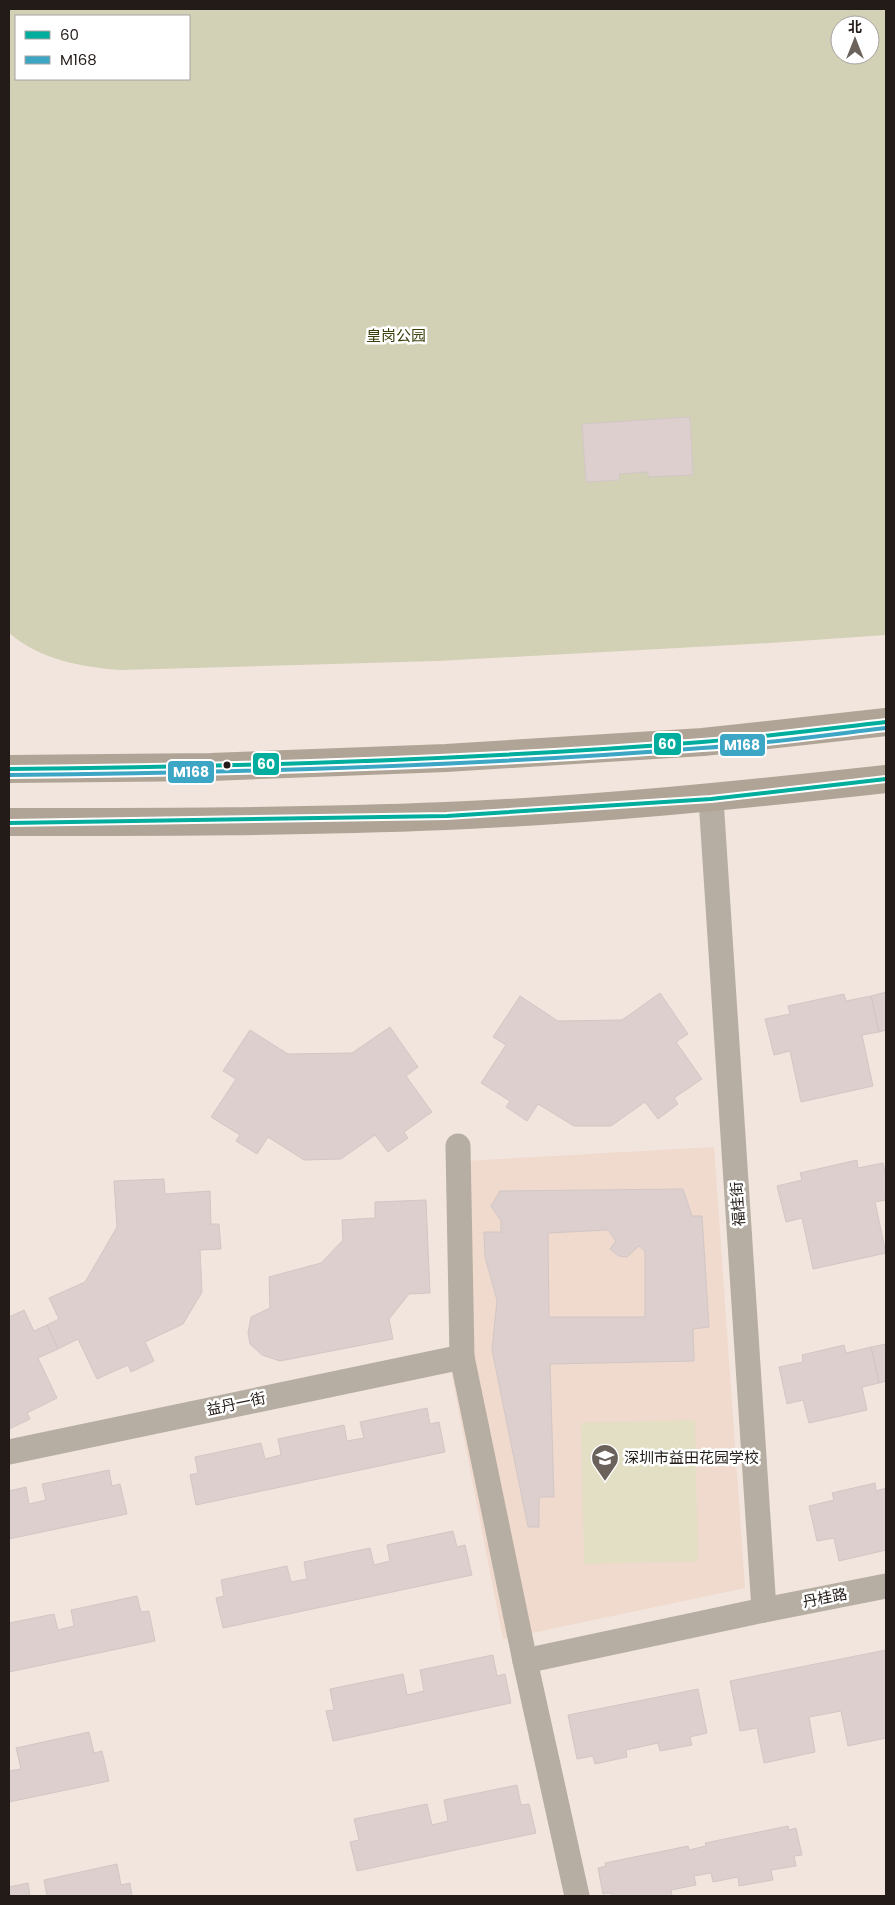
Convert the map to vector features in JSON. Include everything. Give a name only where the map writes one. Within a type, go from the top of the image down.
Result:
[{"type":"main road","points":[[13,768],[211,767],[446,758],[703,742],[886,722]]},
{"type":"main road","points":[[9,823],[447,816],[711,799],[886,779]]},
{"type":"street","name":"福桂街","points":[[711,799],[764,1610]]},
{"type":"street","points":[[458,1146],[462,1356],[525,1661],[577,1896]]},
{"type":"street","name":"益丹一街","points":[[9,1452],[462,1356]]},
{"type":"street","name":"丹桂路","points":[[525,1661],[886,1586]]},
{"type":"shaded area","name":"深圳市益田花园学校","points":[[714,1147],[745,1588],[503,1639],[452,1376],[446,1162]]},
{"type":"shaded area","points":[[695,1420],[698,1561],[584,1564],[581,1423]]},
{"type":"green space","name":"皇岗公园","points":[[9,9],[886,9],[886,635],[437,661],[121,670],[76,664],[34,650],[9,633]]},
{"type":"building","points":[[690,417],[693,475],[648,477],[648,472],[619,474],[620,480],[586,482],[582,424]]},
{"type":"building","points":[[886,992],[886,1030],[879,1032],[871,996]]},
{"type":"building","points":[[660,993],[688,1034],[676,1042],[702,1079],[674,1098],[678,1104],[658,1119],[645,1102],[611,1126],[574,1126],[538,1104],[527,1121],[506,1107],[510,1101],[481,1083],[506,1045],[493,1037],[520,996],[558,1021],[622,1020]]},
{"type":"building","points":[[844,994],[846,1001],[871,996],[879,1032],[862,1035],[873,1086],[801,1102],[790,1051],[774,1055],[765,1019],[790,1014],[788,1006]]},
{"type":"building","points":[[390,1027],[418,1067],[406,1076],[432,1112],[404,1132],[408,1138],[388,1152],[375,1135],[341,1159],[304,1160],[268,1137],[257,1154],[236,1141],[240,1135],[211,1117],[236,1079],[223,1071],[250,1030],[288,1054],[352,1053]]},
{"type":"building","points":[[857,1160],[858,1168],[883,1163],[886,1177],[886,1200],[875,1202],[886,1253],[813,1269],[802,1218],[786,1222],[777,1186],[802,1180],[800,1173]]},
{"type":"building","points":[[164,1179],[165,1194],[210,1191],[211,1224],[219,1224],[221,1249],[200,1250],[202,1292],[183,1324],[145,1342],[154,1361],[131,1372],[128,1365],[97,1379],[78,1339],[58,1349],[47,1325],[59,1319],[49,1298],[85,1282],[117,1227],[114,1181]]},
{"type":"building","points":[[683,1189],[692,1216],[702,1216],[709,1327],[693,1329],[694,1361],[550,1364],[554,1497],[539,1497],[539,1527],[528,1527],[492,1350],[497,1300],[485,1257],[484,1232],[501,1232],[501,1221],[491,1206],[500,1191]],"holes":[[[608,1230],[616,1241],[610,1249],[619,1256],[627,1257],[639,1246],[645,1251],[645,1317],[549,1317],[548,1233]]]},
{"type":"building","points":[[426,1200],[430,1293],[409,1294],[389,1319],[393,1339],[280,1361],[262,1355],[250,1344],[248,1333],[251,1317],[270,1308],[269,1277],[321,1263],[343,1240],[342,1220],[375,1218],[375,1202]]},
{"type":"building","points":[[24,1310],[34,1331],[47,1325],[58,1349],[38,1358],[57,1398],[27,1413],[30,1419],[9,1429],[9,1317]]},
{"type":"building","points":[[886,1344],[886,1381],[879,1383],[871,1347]]},
{"type":"building","points":[[844,1345],[846,1353],[871,1347],[879,1383],[862,1387],[867,1410],[809,1423],[803,1400],[787,1404],[779,1367],[803,1362],[802,1355]]},
{"type":"building","points":[[427,1408],[430,1424],[439,1422],[445,1452],[196,1505],[190,1475],[198,1473],[195,1457],[261,1443],[265,1459],[281,1455],[278,1439],[344,1425],[347,1441],[364,1438],[360,1422]]},
{"type":"building","points":[[109,1470],[112,1486],[120,1484],[127,1514],[9,1539],[9,1491],[26,1487],[29,1504],[46,1500],[42,1484]]},
{"type":"building","points":[[875,1483],[876,1491],[886,1488],[886,1550],[839,1561],[834,1538],[817,1541],[809,1506],[834,1500],[832,1493]]},
{"type":"building","points":[[453,1531],[457,1547],[465,1545],[472,1575],[223,1628],[216,1598],[224,1596],[221,1580],[287,1566],[291,1582],[307,1579],[304,1562],[370,1548],[374,1565],[390,1561],[387,1545]]},
{"type":"building","points":[[137,1596],[141,1612],[149,1611],[155,1641],[9,1672],[9,1623],[54,1614],[58,1630],[74,1626],[71,1610]]},
{"type":"building","points":[[886,1650],[886,1738],[848,1746],[841,1711],[809,1717],[815,1752],[764,1763],[757,1728],[740,1731],[730,1681]]},
{"type":"building","points":[[493,1655],[497,1676],[505,1674],[511,1703],[333,1741],[326,1711],[334,1710],[330,1689],[403,1674],[407,1695],[424,1691],[420,1670]]},
{"type":"building","points":[[698,1689],[707,1733],[690,1737],[692,1745],[660,1751],[658,1743],[626,1750],[627,1757],[595,1764],[593,1756],[577,1759],[568,1715]]},
{"type":"building","points":[[89,1732],[94,1753],[102,1751],[109,1781],[9,1802],[9,1771],[21,1769],[16,1748]]},
{"type":"building","points":[[517,1785],[521,1805],[529,1804],[536,1833],[357,1871],[350,1842],[359,1840],[354,1819],[427,1804],[432,1825],[448,1821],[444,1800]]},
{"type":"building","points":[[788,1826],[789,1830],[796,1828],[802,1855],[794,1856],[796,1866],[771,1870],[773,1880],[739,1886],[738,1877],[713,1882],[711,1873],[694,1876],[696,1885],[671,1890],[672,1896],[612,1896],[611,1893],[603,1894],[598,1868],[606,1866],[605,1863],[688,1846],[689,1850],[706,1846],[705,1843]]},
{"type":"building","points":[[117,1864],[121,1885],[130,1883],[132,1896],[47,1896],[44,1880]]},
{"type":"building","points":[[28,1883],[30,1896],[9,1896],[9,1887]]},
{"type":"transit line","name":"60","points":[[9,769],[269,764],[529,754],[725,740],[886,722]]},
{"type":"transit line","name":"M168","points":[[9,775],[269,770],[529,760],[771,742],[886,728]]},
{"type":"transit line","name":"60","points":[[9,823],[447,816],[711,799],[886,779]]},
{"type":"place","name":"深圳市益田花园学校","points":[[605,1482]]}]
